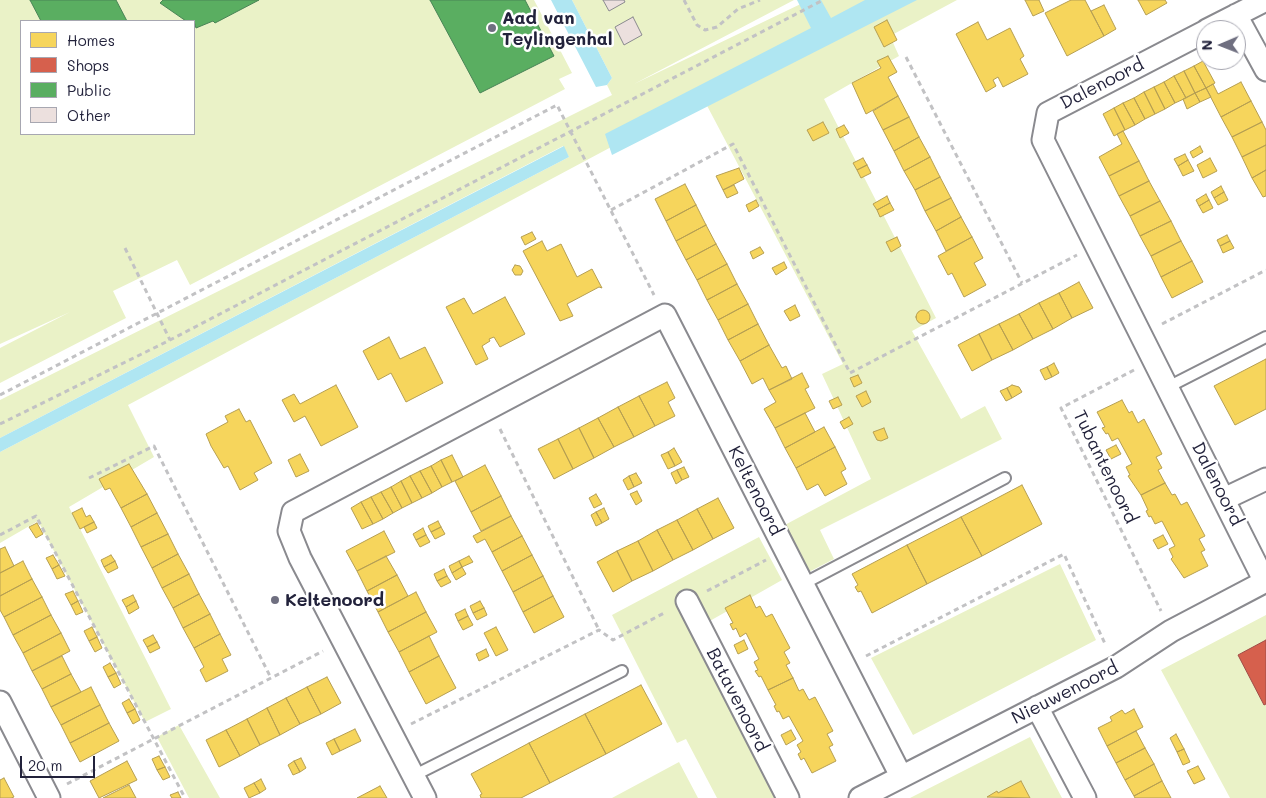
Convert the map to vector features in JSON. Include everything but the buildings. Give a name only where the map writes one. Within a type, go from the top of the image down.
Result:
[{"type":"street","name":"Dalenoord","points":[[1226,20],[1266,0]]},
{"type":"street","points":[[1236,15],[1266,70]]},
{"type":"street","name":"Dalenoord","points":[[1196,35],[1048,113],[1043,140],[1265,582]]},
{"type":"street","points":[[424,798],[300,558],[289,531],[293,512],[665,315]]},
{"type":"street","name":"Keltenoord","points":[[665,315],[902,776]]},
{"type":"street","points":[[1224,500],[1266,479]]},
{"type":"street","name":"Nieuwenoord","points":[[860,798],[1116,667],[1171,631],[1265,582]]},
{"type":"street","name":"Batavenoord","points":[[687,601],[788,798]]},
{"type":"street","points":[[0,702],[48,796]]},
{"type":"street","points":[[1036,707],[1085,798]]},
{"type":"lane","points":[[1168,387],[1266,337]]},
{"type":"lane","points":[[803,584],[1005,478]]},
{"type":"lane","points":[[413,776],[622,671]]},
{"type":"path","points":[[684,0],[697,25],[705,30],[717,27],[738,9],[760,0]]},
{"type":"path","points":[[0,424],[170,340],[570,130],[823,0]]},
{"type":"path","points":[[906,57],[1022,283]]},
{"type":"path","points":[[0,394],[556,105],[665,315]]},
{"type":"path","points":[[611,210],[733,144],[850,373],[1095,245]]},
{"type":"path","points":[[125,248],[170,340]]},
{"type":"path","points":[[1141,334],[1266,270]]},
{"type":"path","name":"Tubantenoord","points":[[1154,360],[1061,408],[1171,631]]},
{"type":"path","points":[[490,408],[599,630],[613,640],[786,550]]},
{"type":"path","points":[[89,478],[154,446],[271,678]]},
{"type":"path","points":[[0,535],[36,516],[185,798]]},
{"type":"path","points":[[845,667],[1064,554],[1116,667]]},
{"type":"path","points":[[391,734],[599,630]]},
{"type":"path","points":[[48,796],[342,642]]},
{"type":"green space","points":[[0,0],[534,0],[572,73],[559,79],[565,89],[190,285],[177,260],[113,291],[126,318],[0,383],[0,348],[70,312],[0,344]]},
{"type":"green space","points":[[572,0],[794,0],[634,84],[809,0],[957,0],[890,36],[899,56],[824,99],[936,318],[912,331],[961,419],[985,406],[1002,439],[820,530],[834,559],[805,574],[781,527],[871,479],[822,374],[843,364],[703,98],[128,405],[154,457],[69,507],[171,709],[145,722],[38,521],[0,543],[0,452],[569,157],[563,146],[0,438],[0,400],[612,95],[607,85],[612,78]]},
{"type":"green space","points":[[759,537],[782,580],[708,622],[797,798],[717,798],[686,739],[677,743],[612,615]]},
{"type":"green space","points":[[1060,564],[1096,640],[913,735],[871,658]]},
{"type":"green space","points":[[1266,615],[1266,798],[1230,798],[1161,670]]},
{"type":"green space","points":[[179,725],[220,798],[189,798],[157,737]]},
{"type":"green space","points":[[1030,737],[1062,798],[910,798]]},
{"type":"green space","points":[[679,762],[698,798],[612,798]]},
{"type":"water","points":[[551,0],[572,0],[612,78],[607,85],[596,87]]},
{"type":"water","points":[[797,0],[821,0],[831,18],[865,0],[917,0],[612,155],[605,134],[811,28]]},
{"type":"water","points":[[564,146],[569,157],[0,452],[0,438]]},
{"type":"place","name":"Aad van Teylingenhal","points":[[492,28]]},
{"type":"place","name":"Keltenoord","points":[[275,600]]}]
